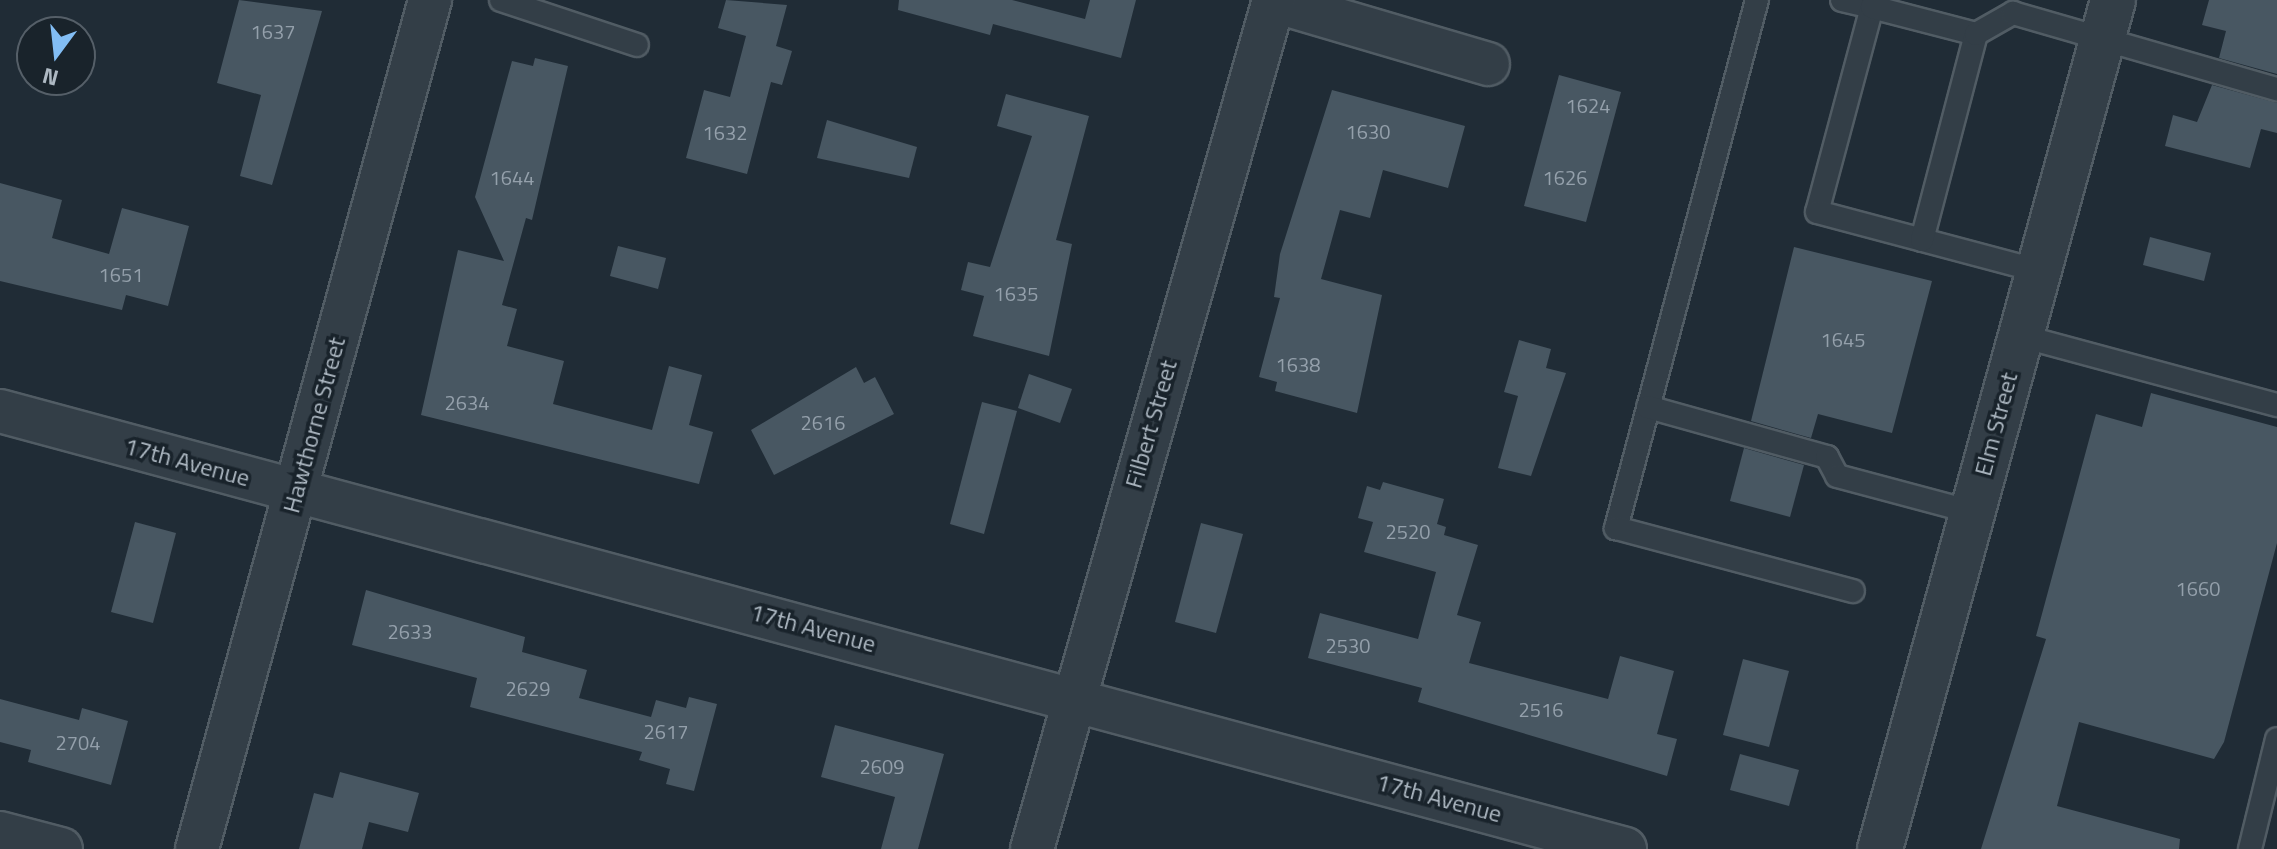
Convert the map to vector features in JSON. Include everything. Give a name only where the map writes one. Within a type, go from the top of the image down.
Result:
[{"type":"street","name":"Hawthorne Street","points":[[197,849],[430,0]]},
{"type":"street","points":[[1274,0],[1488,64]]},
{"type":"street","name":"Filbert Street","points":[[1032,849],[1274,0]]},
{"type":"street","name":"Elm Street","points":[[1880,849],[2108,20]]},
{"type":"street","name":"17th Avenue","points":[[0,411],[1074,697],[1544,838],[1625,849]]},
{"type":"street","points":[[0,833],[61,849]]},
{"type":"lane","points":[[501,0],[637,45]]},
{"type":"lane","points":[[1757,0],[1616,528],[1853,591]]},
{"type":"lane","points":[[1842,0],[1976,34],[2013,13],[2108,20],[2277,89]]},
{"type":"lane","points":[[1872,7],[1817,212],[2039,271]]},
{"type":"lane","points":[[1922,240],[1976,34]]},
{"type":"lane","points":[[2021,336],[2277,405]]},
{"type":"lane","points":[[1648,407],[1827,457],[1837,476],[1972,512]]},
{"type":"lane","points":[[2250,849],[2277,739]]},
{"type":"building","points":[[239,0],[322,11],[272,185],[240,176],[261,95],[217,83]]},
{"type":"building","points":[[726,0],[787,5],[776,46],[792,51],[782,85],[771,82],[747,174],[686,158],[704,90],[730,97],[746,36],[718,28]]},
{"type":"building","points":[[899,0],[1012,0],[1085,19],[1090,0],[1136,0],[1121,58],[993,24],[990,35],[898,10]]},
{"type":"building","points":[[2209,0],[2277,0],[2277,74],[2219,58],[2226,31],[2202,25]]},
{"type":"building","points":[[535,58],[568,66],[532,220],[526,218],[502,305],[517,309],[507,346],[564,361],[553,404],[652,430],[669,366],[702,375],[689,425],[713,432],[699,484],[421,415],[458,250],[504,261],[475,197],[512,61],[533,66]]},
{"type":"building","points":[[1559,75],[1621,92],[1586,222],[1524,206]]},
{"type":"building","points":[[2212,85],[2277,103],[2277,133],[2261,129],[2250,168],[2165,146],[2173,115],[2197,122]]},
{"type":"building","points":[[1332,90],[1465,126],[1448,188],[1383,170],[1370,218],[1340,210],[1321,279],[1382,295],[1357,413],[1275,391],[1277,382],[1259,377],[1280,298],[1274,297],[1280,254]]},
{"type":"building","points":[[1006,94],[1089,116],[1056,240],[1072,244],[1049,356],[973,336],[984,296],[961,290],[968,262],[990,267],[1032,136],[997,126]]},
{"type":"building","points":[[827,120],[917,147],[909,178],[817,158]]},
{"type":"building","points":[[0,183],[62,200],[52,238],[109,254],[122,208],[189,226],[168,306],[126,295],[122,310],[0,281]]},
{"type":"building","points":[[2150,237],[2211,253],[2204,281],[2143,265]]},
{"type":"building","points":[[618,246],[666,258],[658,289],[610,276]]},
{"type":"building","points":[[1794,247],[1932,281],[1892,433],[1818,414],[1811,438],[1751,421]]},
{"type":"building","points":[[1519,340],[1551,349],[1546,368],[1566,373],[1531,476],[1498,468],[1518,396],[1504,392]]},
{"type":"building","points":[[856,367],[864,383],[875,377],[894,414],[774,475],[751,430]]},
{"type":"building","points":[[1029,374],[1072,389],[1060,423],[1018,408]]},
{"type":"building","points":[[2151,393],[2277,427],[2277,543],[2224,742],[2214,759],[2079,722],[2057,806],[2180,839],[2179,849],[1981,849],[2046,639],[2036,636],[2096,414],[2142,427]]},
{"type":"building","points":[[982,402],[1017,411],[984,534],[950,524]]},
{"type":"building","points":[[1744,448],[1804,465],[1790,517],[1730,501]]},
{"type":"building","points":[[1383,482],[1444,499],[1437,524],[1446,527],[1444,535],[1478,545],[1457,615],[1481,622],[1469,663],[1608,699],[1620,656],[1674,671],[1657,734],[1677,739],[1667,776],[1418,702],[1422,688],[1308,658],[1320,613],[1418,639],[1436,572],[1364,552],[1373,522],[1358,518],[1367,486],[1380,490]]},
{"type":"building","points":[[135,522],[176,533],[153,623],[111,612]]},
{"type":"building","points":[[1201,523],[1243,534],[1216,633],[1175,622]]},
{"type":"building","points":[[366,590],[525,637],[522,652],[587,670],[579,698],[651,717],[656,700],[686,708],[689,697],[717,704],[694,791],[666,784],[670,769],[639,760],[642,752],[470,707],[477,678],[352,645]]},
{"type":"building","points":[[1743,659],[1789,671],[1769,747],[1723,735]]},
{"type":"building","points":[[0,699],[79,720],[82,708],[128,721],[111,785],[28,762],[31,750],[0,742]]},
{"type":"building","points":[[835,725],[944,754],[918,849],[881,849],[895,797],[821,777]]},
{"type":"building","points":[[1740,754],[1799,770],[1789,806],[1730,790]]},
{"type":"building","points":[[340,772],[419,793],[408,832],[369,822],[362,849],[299,849],[314,793],[333,798]]}]
